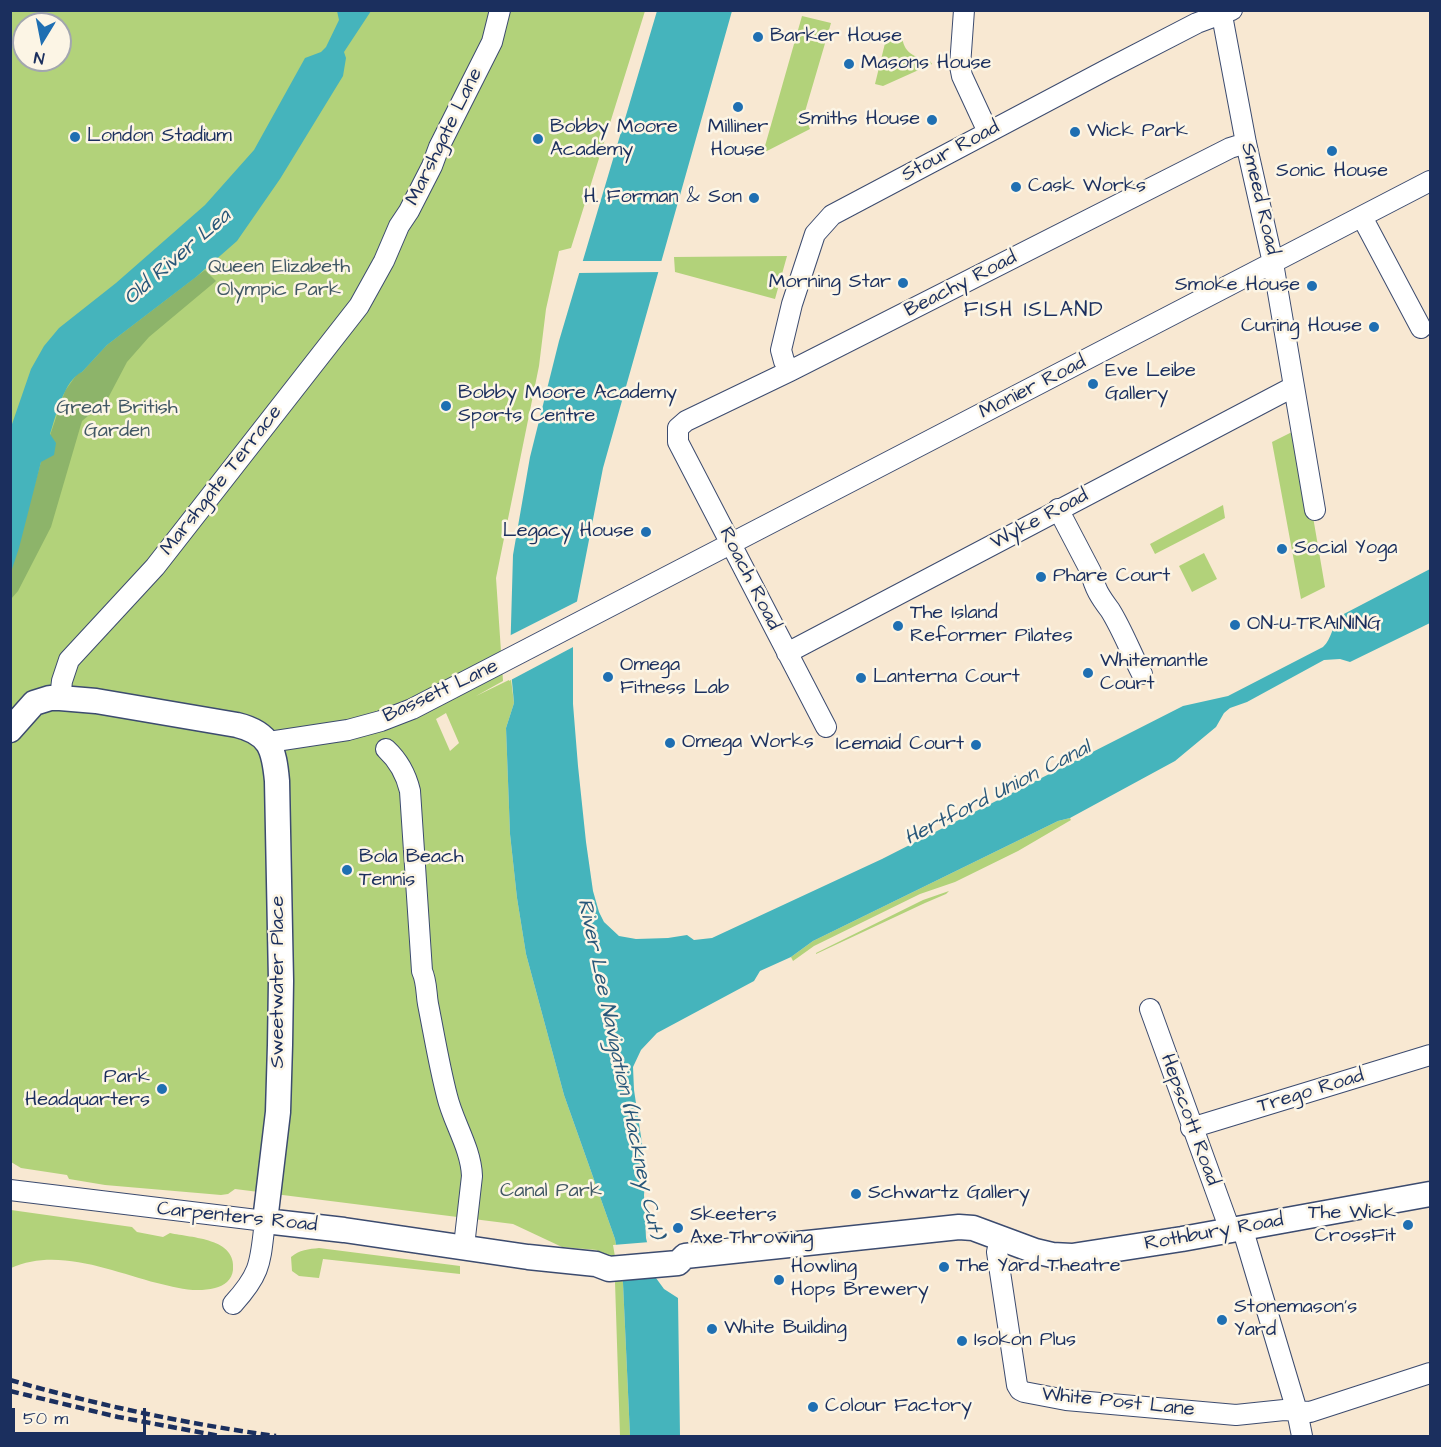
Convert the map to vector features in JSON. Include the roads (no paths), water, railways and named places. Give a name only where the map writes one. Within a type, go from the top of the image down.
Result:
[{"type":"street","name":"Marshgate Lane","points":[[384,261],[492,42],[500,10]]},
{"type":"street","points":[[964,10],[960,66],[962,76],[988,132]]},
{"type":"street","name":"Stour Road","points":[[790,371],[781,350],[804,264],[817,230],[832,215],[1116,64],[1197,23],[1225,12]]},
{"type":"street","name":"Smeed Road","points":[[1225,12],[1246,143],[1273,263],[1315,510]]},
{"type":"street","name":"Beachy Road","points":[[678,428],[686,421],[790,371],[1230,148],[1246,143]]},
{"type":"street","name":"Monier Road","points":[[730,544],[1431,181]]},
{"type":"street","points":[[1362,217],[1421,328]]},
{"type":"street","name":"Marshgate Terrace","points":[[60,698],[62,681],[69,660],[155,567],[359,306],[384,261]]},
{"type":"street","name":"Wyke Road","points":[[787,653],[1293,387]]},
{"type":"street","name":"Roach Road","points":[[678,428],[678,442],[826,727]]},
{"type":"street","points":[[1058,509],[1091,572],[1100,598],[1109,610],[1142,674]]},
{"type":"street","name":"Bassett Lane","points":[[269,742],[348,730],[412,709],[730,544]]},
{"type":"street","points":[[10,730],[34,703],[50,698],[60,698],[96,701],[237,725],[254,730],[269,742]]},
{"type":"street","name":"Sweetwater Place","points":[[266,1221],[279,1096],[281,981],[277,781],[269,742]]},
{"type":"street","points":[[386,749],[400,765],[410,790],[422,971],[426,979],[427,998],[446,1092],[471,1164],[471,1195],[464,1246],[528,1257],[603,1263],[655,1259],[678,1263],[685,1256],[959,1227],[973,1228],[999,1238]]},
{"type":"street","name":"Hepscott Road","points":[[1150,1009],[1191,1128],[1236,1229],[1297,1411],[1302,1437]]},
{"type":"street","name":"Trego Road","points":[[1191,1128],[1431,1055]]},
{"type":"street","name":"Carpenters Road","points":[[10,1190],[464,1246]]},
{"type":"street","name":"Rothbury Road","points":[[999,1238],[1035,1251],[1072,1256],[1431,1194]]},
{"type":"street","points":[[233,1304],[249,1286],[257,1271],[266,1221]]},
{"type":"street","name":"White Post Lane","points":[[999,1238],[997,1252],[1017,1385],[1020,1390],[1066,1400],[1236,1415],[1284,1410],[1310,1412],[1431,1373]]},
{"type":"water","name":"Old River Lea","points":[[337,11],[371,11],[344,52],[346,58],[343,76],[280,179],[237,241],[196,277],[107,345],[70,383],[50,434],[56,443],[54,455],[41,462],[11,572],[11,427],[31,369],[44,346],[59,328],[116,283],[205,205],[254,150],[305,58],[321,52],[326,47],[339,20]]},
{"type":"water","name":"River Lee Navigation (Hackney Cut)","points":[[657,11],[732,11],[603,468],[573,622],[573,704],[593,891],[604,922],[619,936],[636,939],[687,935],[694,940],[712,938],[882,859],[1183,706],[1228,696],[1323,647],[1340,616],[1430,569],[1430,623],[1350,662],[1340,659],[1324,660],[1247,702],[1230,708],[1224,713],[1216,727],[1175,761],[1070,818],[1058,821],[813,941],[791,957],[760,971],[754,981],[657,1033],[641,1050],[633,1067],[634,1090],[646,1170],[644,1195],[646,1238],[656,1278],[664,1289],[678,1298],[680,1436],[630,1436],[623,1283],[615,1239],[564,1095],[526,954],[510,834],[506,728],[514,703],[510,660],[513,555],[530,457],[559,341]]},
{"type":"railway","points":[[10,1380],[142,1413],[276,1436]]},
{"type":"railway","points":[[10,1391],[118,1417],[220,1436]]},
{"type":"place","name":"Barker House","points":[[758,37]]},
{"type":"place","name":"Masons House","points":[[849,64]]},
{"type":"place","name":"Milliner House","points":[[738,107]]},
{"type":"place","name":"Smiths House","points":[[932,120]]},
{"type":"place","name":"Wick Park","points":[[1075,132]]},
{"type":"place","name":"London Stadium","points":[[75,137]]},
{"type":"place","name":"Bobby Moore Academy","points":[[538,139]]},
{"type":"place","name":"Sonic House","points":[[1332,151]]},
{"type":"place","name":"Cask Works","points":[[1016,187]]},
{"type":"place","name":"H. Forman & Son","points":[[754,198]]},
{"type":"place","name":"Morning Star","points":[[903,283]]},
{"type":"place","name":"Smoke House","points":[[1312,286]]},
{"type":"place","name":"Curing House","points":[[1374,327]]},
{"type":"place","name":"Eve Leibe Gallery","points":[[1093,384]]},
{"type":"place","name":"Bobby Moore Academy Sports Centre","points":[[446,406]]},
{"type":"place","name":"Legacy House","points":[[646,532]]},
{"type":"place","name":"Social Yoga","points":[[1282,549]]},
{"type":"place","name":"Phare Court","points":[[1041,577]]},
{"type":"place","name":"ON-U-TRAINING","points":[[1235,625]]},
{"type":"place","name":"The Island Reformer Pilates","points":[[898,626]]},
{"type":"place","name":"Whitemantle Court","points":[[1088,673]]},
{"type":"place","name":"Omega Fitness Lab","points":[[608,677]]},
{"type":"place","name":"Lanterna Court","points":[[861,678]]},
{"type":"place","name":"Omega Works","points":[[670,743]]},
{"type":"place","name":"Icemaid Court","points":[[976,745]]},
{"type":"place","name":"Bola Beach Tennis","points":[[347,870]]},
{"type":"place","name":"Park Headquarters","points":[[162,1089]]},
{"type":"place","name":"Schwartz Gallery","points":[[856,1194]]},
{"type":"place","name":"The Wick CrossFit","points":[[1408,1225]]},
{"type":"place","name":"Skeeters Axe-Throwing","points":[[678,1228]]},
{"type":"place","name":"The Yard Theatre","points":[[944,1267]]},
{"type":"place","name":"Howling Hops Brewery","points":[[779,1280]]},
{"type":"place","name":"Stonemason's Yard","points":[[1222,1320]]},
{"type":"place","name":"White Building","points":[[712,1329]]},
{"type":"place","name":"Isokon Plus","points":[[962,1341]]},
{"type":"place","name":"Colour Factory","points":[[813,1407]]},
{"type":"district","name":"FISH ISLAND","points":[[1034,312]]},
{"type":"park label","name":"Queen Elizabeth Olympic Park","points":[[279,280]]},
{"type":"park label","name":"Great British Garden","points":[[117,420]]},
{"type":"park label","name":"Canal Park","points":[[551,1192]]},
{"type":"water label","name":"Hertford Union Canal","points":[[998,794]]}]
